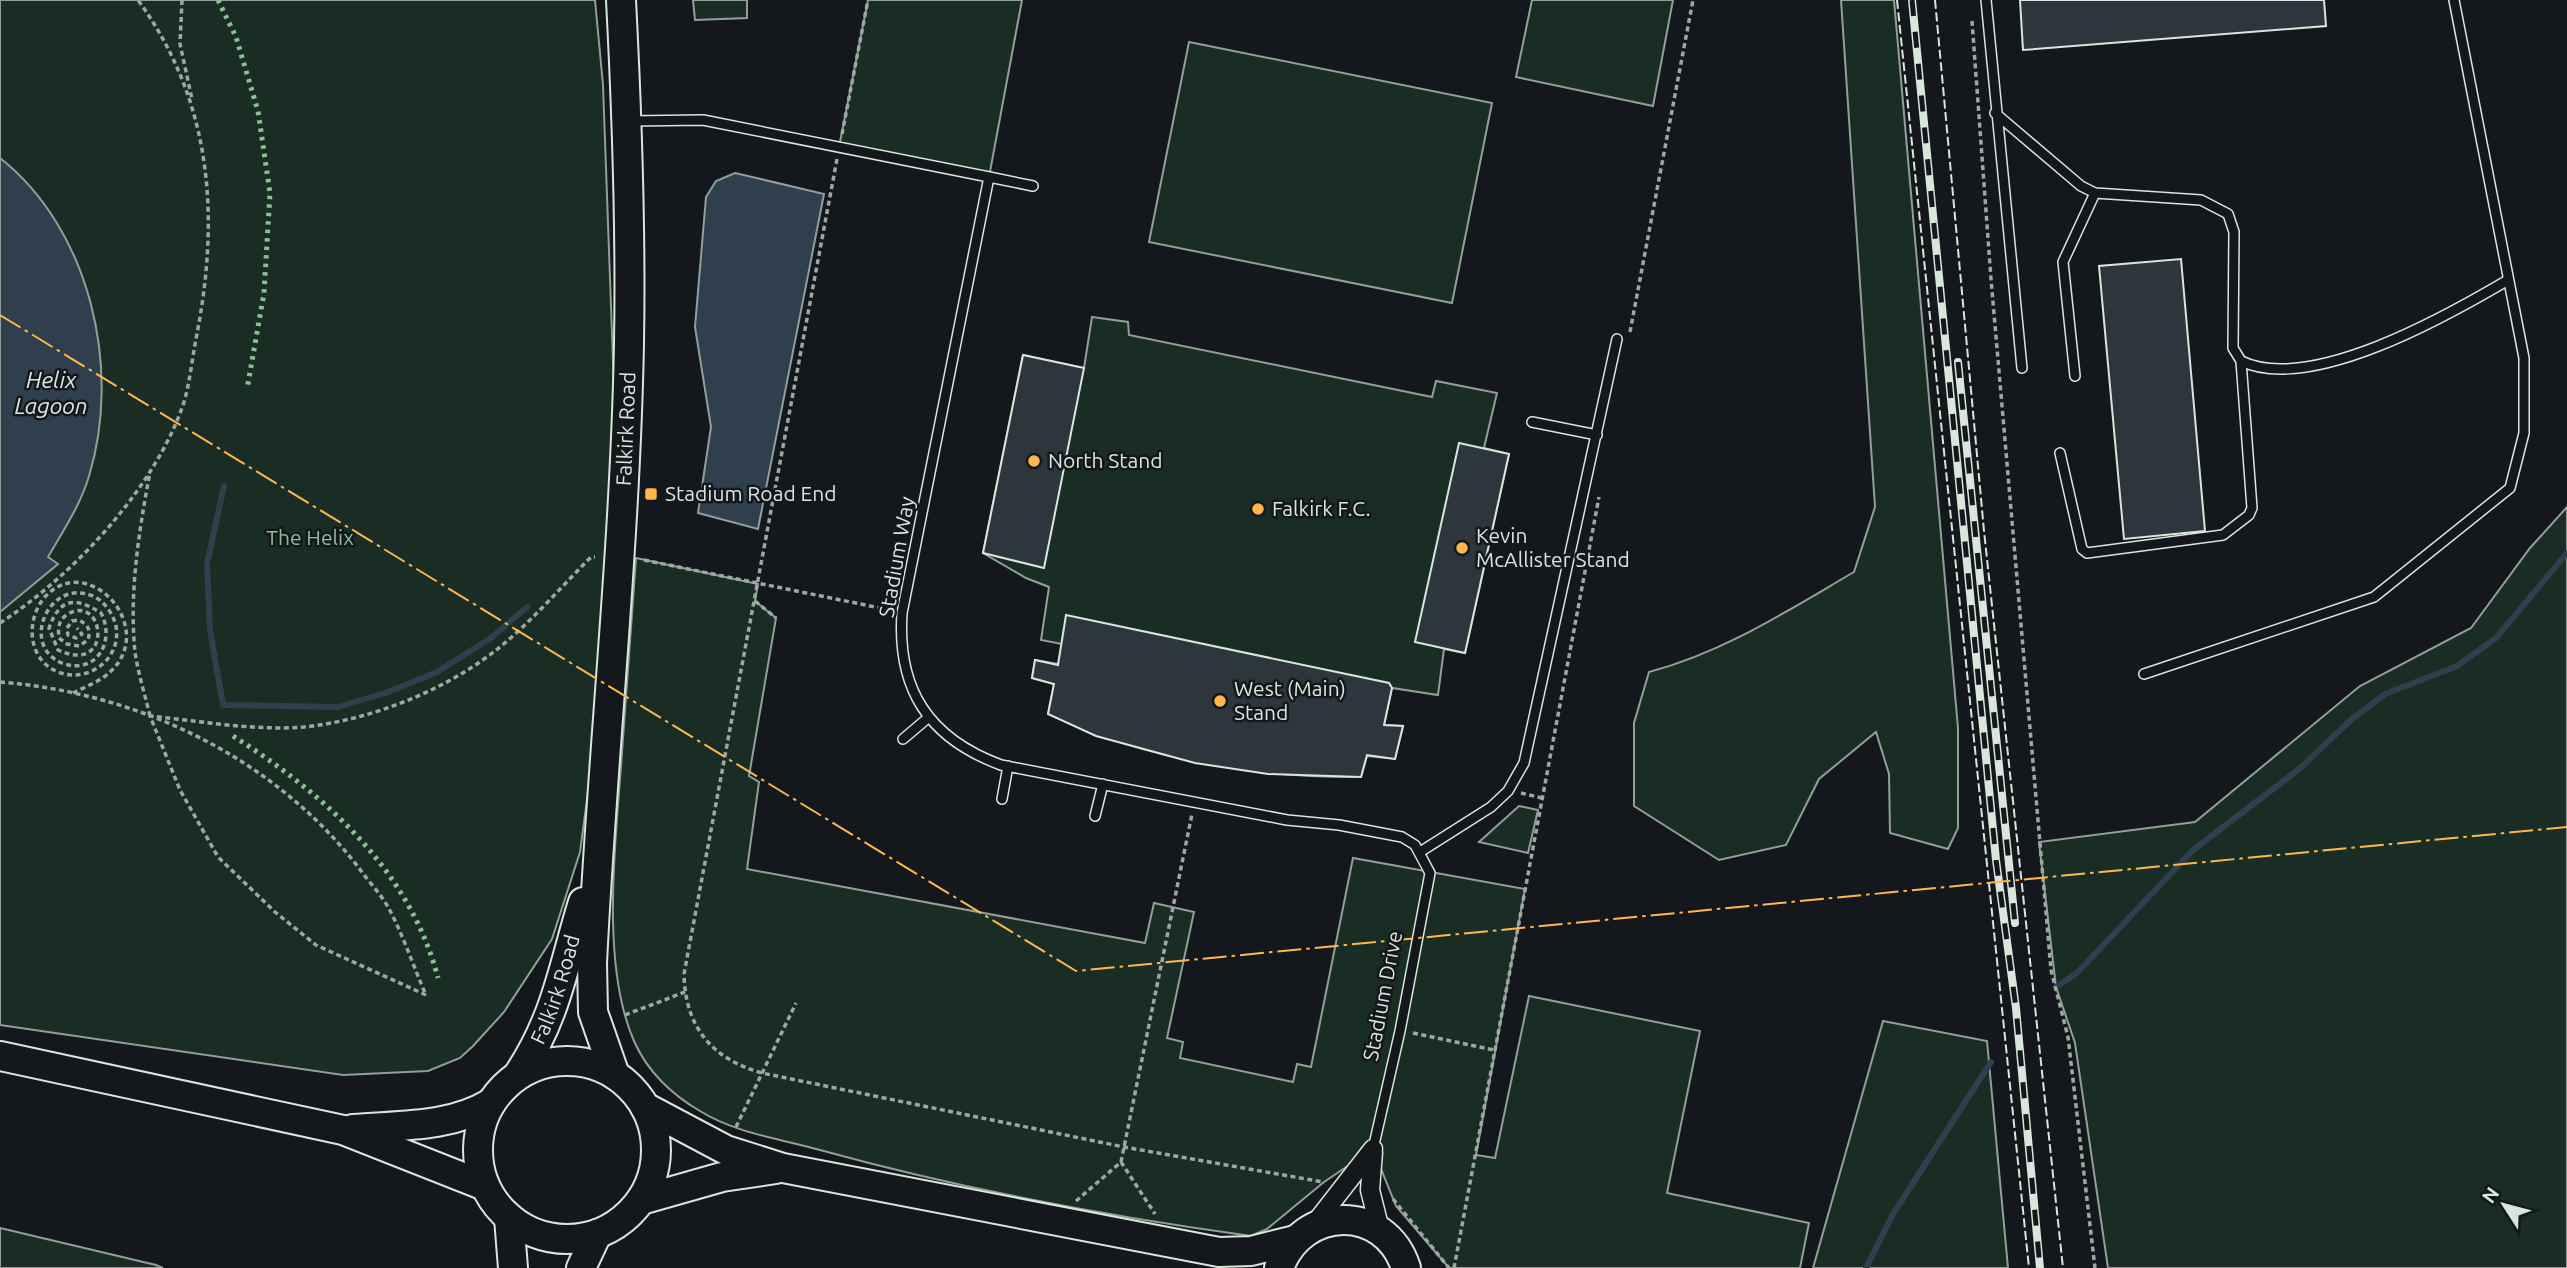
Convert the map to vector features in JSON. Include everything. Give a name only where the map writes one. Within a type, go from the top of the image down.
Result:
[{"type":"main road","name":"Falkirk Road","points":[[615,1075],[593,1012],[597,859],[620,555],[629,344],[627,121],[621,0]]},
{"type":"main road","name":"Falkirk Road","points":[[518,1075],[537,1047],[555,1005],[597,859]]},
{"type":"main road","points":[[0,1056],[343,1130],[485,1186]]},
{"type":"main road","points":[[343,1130],[468,1117],[491,1103],[518,1075],[541,1065],[567,1061],[592,1064],[615,1075],[632,1089],[645,1107],[654,1130],[656,1154],[651,1178],[641,1200],[621,1221],[597,1234],[566,1240],[536,1234],[509,1218],[485,1186],[478,1158],[479,1139],[491,1103]]},
{"type":"main road","points":[[645,1107],[726,1150],[783,1168],[1229,1260],[1347,1219],[1380,1230],[1409,1264]]},
{"type":"main road","points":[[641,1200],[722,1177],[783,1168]]},
{"type":"main road","points":[[509,1218],[513,1268]]},
{"type":"main road","points":[[1279,1268],[1304,1233]]},
{"type":"main road","points":[[581,1268],[597,1234]]},
{"type":"street","name":"Stadium Drive","points":[[1304,1233],[1346,1186],[1373,1149]]},
{"type":"street","name":"Stadium Drive","points":[[1373,1149],[1370,1190],[1380,1230]]},
{"type":"lane","points":[[1986,0],[2022,368]]},
{"type":"lane","points":[[2144,674],[2374,597],[2510,488],[2524,433],[2524,358],[2454,0]]},
{"type":"lane","points":[[1995,113],[2081,186],[2095,193],[2201,200],[2228,214],[2234,232],[2233,348],[2241,361],[2252,508],[2249,515],[2223,536],[2087,553],[2082,549],[2060,453]]},
{"type":"lane","points":[[627,121],[703,120],[1033,186]]},
{"type":"lane","name":"Stadium Way","points":[[989,177],[902,612],[902,656],[907,680],[929,717],[964,747],[983,758],[1008,766],[1194,803],[1402,837],[1415,845],[1420,852]]},
{"type":"lane","points":[[2075,376],[2063,261],[2095,193]]},
{"type":"lane","points":[[2241,361],[2256,368],[2274,370],[2349,357],[2440,320],[2508,280]]},
{"type":"lane","points":[[1420,852],[1491,807],[1507,791],[1524,763],[1617,339]]},
{"type":"lane","points":[[1532,422],[1597,435]]},
{"type":"lane","points":[[903,738],[929,717]]},
{"type":"lane","points":[[1002,799],[1008,766]]},
{"type":"lane","points":[[1096,816],[1103,784]]},
{"type":"lane","name":"Stadium Drive","points":[[1373,1149],[1400,1031],[1430,873],[1420,852]]},
{"type":"path","points":[[138,0],[171,48],[195,112]]},
{"type":"path","points":[[0,622],[44,590],[119,516],[151,467],[184,402],[207,282],[209,191],[180,44],[182,0]]},
{"type":"path","points":[[868,0],[684,974],[685,992],[701,1034],[718,1054],[737,1066],[762,1073],[1124,1147],[1346,1186]]},
{"type":"path","points":[[1629,339],[1693,0]]},
{"type":"path","points":[[1971,13],[1992,293],[2051,970],[2068,1037],[2095,1268]]},
{"type":"path","points":[[0,682],[74,693],[150,716],[210,741],[267,777],[330,831],[387,906],[426,995],[316,945],[275,912],[218,857],[180,790],[150,716],[135,653],[136,559],[151,467]]},
{"type":"path","points":[[1451,1268],[1601,488]]},
{"type":"path","points":[[150,716],[233,725],[304,727],[373,713],[444,683],[498,648],[591,557],[620,555],[902,612]]},
{"type":"path","points":[[74,693],[110,672],[127,640],[125,619],[116,602],[94,587],[70,584],[51,591],[36,610],[30,628],[38,653],[58,672],[75,675],[96,670],[110,658],[118,638],[109,608],[90,594],[71,593],[57,598],[44,613],[40,629],[42,641],[52,656],[62,663],[89,662],[102,652],[108,636],[101,613],[85,603],[73,601],[62,606],[53,616],[49,628],[58,650],[79,655],[90,651],[98,642],[100,632],[96,622],[88,613],[77,610],[65,616],[58,626],[59,638],[67,644],[79,646],[88,640],[90,632],[87,625],[79,620],[72,621],[67,628],[68,635],[75,638],[82,634],[77,628]]},
{"type":"path","points":[[755,601],[776,618]]},
{"type":"path","points":[[1069,1207],[1121,1162],[1194,803]]},
{"type":"path","points":[[625,1015],[685,992]]},
{"type":"path","points":[[736,1127],[796,1003]]},
{"type":"path","points":[[1400,1031],[1495,1050]]},
{"type":"path","points":[[1121,1162],[1161,1224]]},
{"type":"path","points":[[1370,1190],[1390,1194],[1396,1206],[1451,1268]]},
{"type":"green space","name":"The Helix","points":[[0,0],[595,0],[603,85],[620,555],[580,852],[552,939],[504,1012],[460,1058],[428,1071],[343,1075],[0,1025]]},
{"type":"green space","points":[[693,0],[747,0],[747,18],[695,20]]},
{"type":"green space","points":[[868,0],[1022,0],[989,177],[839,147]]},
{"type":"green space","points":[[1532,0],[1673,0],[1653,106],[1516,77]]},
{"type":"green space","points":[[1841,0],[1894,0],[1958,728],[1958,828],[1948,849],[1890,833],[1889,774],[1876,732],[1819,779],[1786,845],[1719,860],[1634,806],[1634,723],[1649,672],[1677,664],[1729,642],[1854,572],[1875,507]]},
{"type":"green space","points":[[1189,42],[1492,103],[1452,303],[1149,242]]},
{"type":"green space","points":[[1092,317],[1128,322],[1129,335],[1432,397],[1436,381],[1497,393],[1484,448],[1509,454],[1465,653],[1444,649],[1438,695],[1392,688],[1384,725],[1403,726],[1395,759],[1367,756],[1361,777],[1280,774],[1240,769],[1201,763],[1123,743],[1048,714],[1054,684],[1032,678],[1035,660],[1058,664],[1062,644],[1041,640],[1049,587],[1026,578],[983,553],[1023,355],[1084,368]]},
{"type":"green space","points":[[2567,507],[2567,1268],[2108,1268],[2075,1043],[2056,987],[2039,842],[2195,822],[2360,686],[2471,628],[2530,548]]},
{"type":"green space","points":[[636,558],[758,584],[755,601],[776,618],[749,776],[759,782],[747,869],[1145,943],[1154,903],[1194,912],[1167,1038],[1183,1042],[1180,1058],[1293,1082],[1297,1064],[1311,1067],[1353,858],[1525,889],[1476,1155],[1495,1158],[1529,996],[1700,1031],[1667,1193],[1809,1223],[1800,1268],[1449,1268],[1396,1206],[1373,1149],[1324,1182],[1267,1229],[1251,1236],[1142,1220],[926,1177],[758,1135],[728,1125],[700,1111],[670,1090],[639,1052],[624,1011],[617,978],[614,868]]},
{"type":"green space","points":[[1519,806],[1538,810],[1528,853],[1479,842]]},
{"type":"green space","points":[[1883,1021],[1987,1041],[2008,1268],[1813,1268]]},
{"type":"green space","points":[[0,1228],[156,1265],[163,1268],[0,1268]]},
{"type":"water","name":"Helix Lagoon","points":[[0,158],[31,188],[57,222],[76,261],[91,303],[99,347],[102,391],[98,434],[86,486],[48,557],[58,564],[0,612]]},
{"type":"water","points":[[735,173],[824,194],[758,529],[698,513],[711,427],[695,327],[706,197],[716,181]]},
{"type":"building","points":[[2020,0],[2324,0],[2326,26],[2023,50]]},
{"type":"building","points":[[2181,259],[2205,531],[2124,539],[2099,266]]},
{"type":"building","name":"North Stand","points":[[1023,355],[1084,368],[1044,568],[983,553]]},
{"type":"building","name":"Kevin McAllister Stand","points":[[1459,443],[1509,454],[1465,653],[1415,642]]},
{"type":"building","name":"West (Main) Stand","points":[[1066,615],[1389,683],[1392,688],[1384,725],[1403,726],[1395,759],[1367,755],[1361,777],[1268,774],[1195,763],[1096,736],[1048,714],[1054,684],[1032,678],[1035,660],[1058,665]]},
{"type":"waterway","points":[[224,486],[207,564],[210,630],[223,705],[338,707],[388,692],[437,672],[491,638],[527,607]]},
{"type":"waterway","points":[[2056,987],[2077,973],[2193,850],[2298,770],[2352,719],[2385,694],[2457,666],[2496,638],[2567,553]]},
{"type":"waterway","points":[[1866,1268],[1893,1214],[1991,1062]]},
{"type":"railway","points":[[1912,0],[1996,860],[2016,1008],[2040,1268]]},
{"type":"railway","points":[[1958,362],[2015,923]]},
{"type":"hedge","points":[[218,0],[236,37],[258,111],[270,193],[264,293],[247,389]]},
{"type":"hedge","points":[[233,736],[299,783],[359,838],[385,869],[407,903],[425,939],[438,978]]},
{"type":"fence","points":[[1897,0],[2029,1268]]},
{"type":"fence","points":[[1935,0],[1984,531],[2063,1268]]},
{"type":"power","points":[[0,315],[1076,971],[2567,827]]},
{"type":"place","name":"North Stand","points":[[1034,461]]},
{"type":"place","name":"Stadium Road End","points":[[651,494]]},
{"type":"place","name":"Falkirk F.C.","points":[[1258,509]]},
{"type":"place","name":"Kevin McAllister Stand","points":[[1462,548]]},
{"type":"place","name":"West (Main) Stand","points":[[1220,701]]}]
